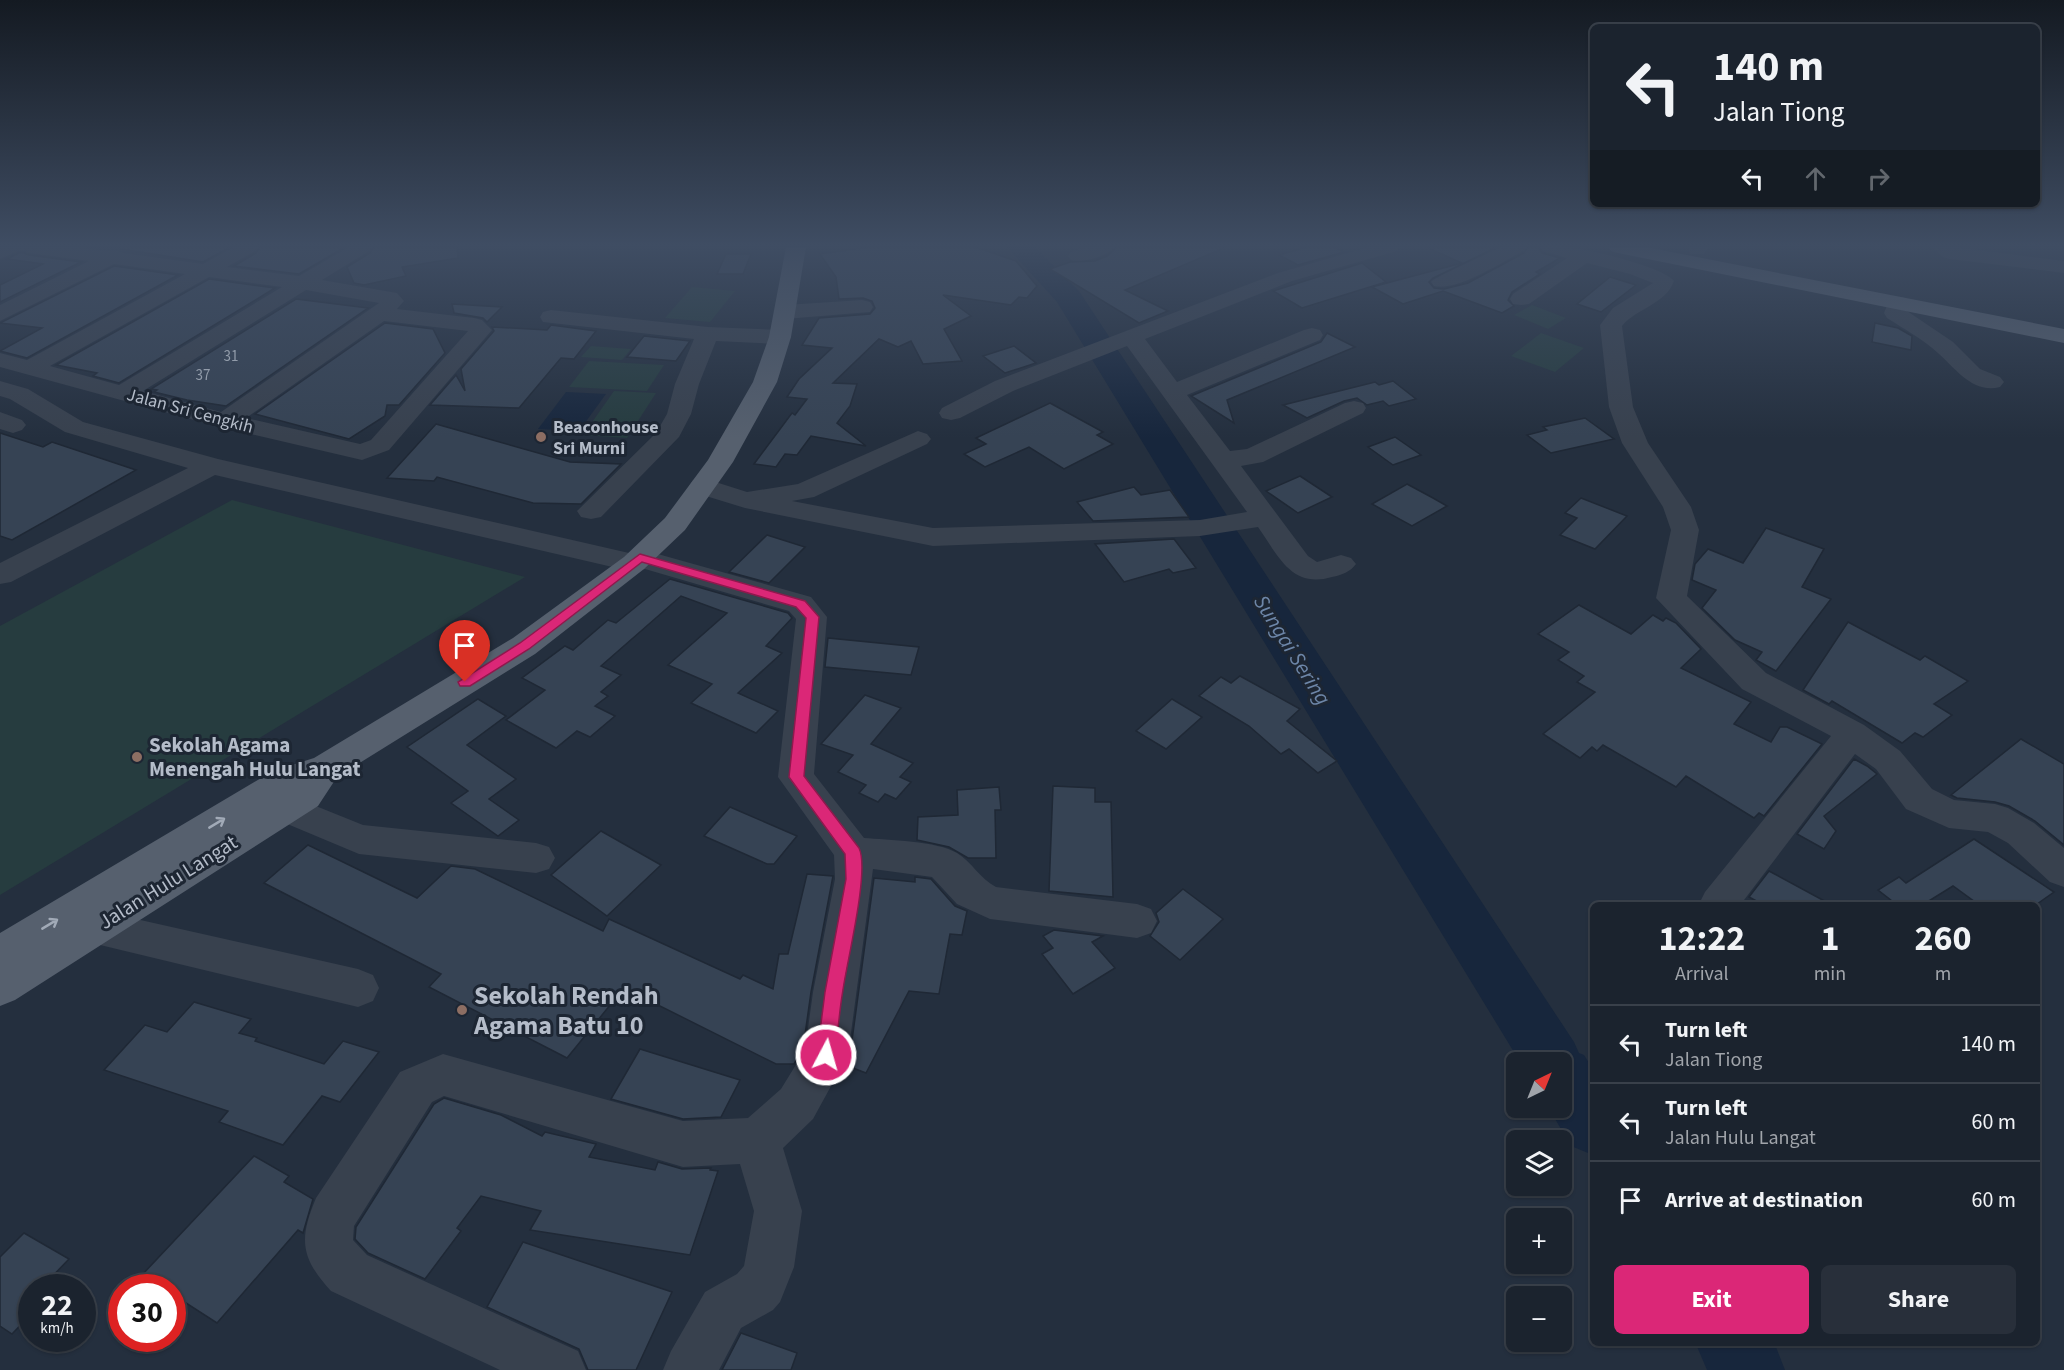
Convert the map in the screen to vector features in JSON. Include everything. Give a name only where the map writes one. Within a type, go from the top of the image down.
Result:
[{"type":"main road","points":[[1938,311],[2064,336]]},
{"type":"main road","points":[[2004,311],[2064,323]]},
{"type":"main road","name":"Jalan Hulu Langat","points":[[0,954],[286,781],[327,767],[524,646],[637,560],[675,524],[704,486],[749,414],[765,382],[778,344],[785,312]]},
{"type":"main road","name":"Jalan Hulu Langat","points":[[0,987],[305,796],[327,767]]},
{"type":"street","points":[[30,368],[132,311]]},
{"type":"street","points":[[123,393],[257,311]]},
{"type":"street","points":[[225,421],[383,311]]},
{"type":"street","points":[[785,312],[801,311]]},
{"type":"street","points":[[951,413],[1004,386],[1198,311]]},
{"type":"street","points":[[1625,311],[1611,325],[1621,407],[1635,443],[1677,507],[1685,530],[1671,598],[1754,681],[1852,734],[1888,760],[1919,798],[1949,814],[1995,818],[2021,834],[2064,871]]},
{"type":"street","points":[[1896,311],[1895,313],[1944,347],[1972,374],[1992,382]]},
{"type":"street","name":"Jalan Sri Cengkih","points":[[0,360],[225,421],[362,452],[380,445],[481,330],[480,326],[474,325],[380,314]]},
{"type":"street","points":[[551,317],[705,342],[778,344]]},
{"type":"street","points":[[1173,392],[1312,335]]},
{"type":"street","points":[[1128,338],[1173,392],[1222,459],[1255,519],[1308,571],[1320,572],[1341,564]]},
{"type":"street","points":[[591,511],[666,437],[679,414],[687,384],[705,342]]},
{"type":"street","points":[[0,388],[19,394],[74,428],[212,466],[637,560],[800,604],[812,617],[796,777],[853,852],[854,879],[834,992],[826,1055],[797,1104],[757,1140],[683,1144],[443,1075],[416,1087],[333,1215],[328,1231],[328,1242],[332,1255],[349,1273],[559,1370]]},
{"type":"street","points":[[1222,459],[1254,456],[1353,408]]},
{"type":"street","points":[[745,500],[804,491],[918,439]]},
{"type":"street","points":[[4,571],[212,466]]},
{"type":"street","points":[[704,486],[745,500],[933,537],[1200,528],[1255,519]]},
{"type":"street","points":[[1721,902],[1852,734]]},
{"type":"street","points":[[286,808],[359,839],[536,858]]},
{"type":"street","points":[[853,852],[920,859],[944,864],[971,893],[990,903],[1137,921]]},
{"type":"street","points":[[96,927],[358,988]]},
{"type":"street","points":[[690,1370],[723,1310],[755,1292],[762,1284],[768,1266],[778,1211],[757,1140]]},
{"type":"green space","points":[[671,311],[719,311],[710,322],[665,318]]},
{"type":"green space","points":[[1521,311],[1548,311],[1566,318],[1548,329],[1514,315]]},
{"type":"green space","points":[[1541,333],[1584,348],[1555,372],[1511,356]]},
{"type":"green space","points":[[591,346],[631,349],[622,360],[581,357]]},
{"type":"green space","points":[[589,361],[664,365],[647,391],[569,387]]},
{"type":"green space","points":[[614,391],[656,393],[627,438],[583,435]]},
{"type":"green space","points":[[232,500],[525,577],[0,895],[0,626]]},
{"type":"water","points":[[566,392],[606,394],[579,431],[538,429]]},
{"type":"building","points":[[24,311],[113,311],[27,358],[0,351],[42,328],[0,323]]},
{"type":"building","points":[[152,311],[237,311],[119,383],[93,376],[97,373],[56,365]]},
{"type":"building","points":[[277,311],[364,311],[226,406],[187,400],[154,392],[157,390],[151,389]]},
{"type":"building","points":[[454,311],[498,311],[487,322],[483,318],[454,313]]},
{"type":"building","points":[[873,311],[964,311],[971,316],[944,329],[962,361],[923,364],[911,341],[898,347],[879,339],[833,383],[857,384],[850,406],[837,423],[866,446],[811,436],[797,455],[785,454],[776,467],[754,464],[792,413],[795,415],[807,399],[787,397],[799,379],[832,348],[802,345],[819,318],[870,314]]},
{"type":"building","points":[[1119,311],[1168,311],[1139,323]]},
{"type":"building","points":[[385,323],[433,329],[445,353],[399,405],[387,405],[385,416],[349,439],[255,414]]},
{"type":"building","points":[[1875,323],[1898,328],[1912,336],[1911,350],[1872,342]]},
{"type":"building","points":[[551,325],[596,331],[574,359],[561,358],[519,408],[430,405],[456,375],[465,391],[461,369],[494,331],[492,327],[547,330]]},
{"type":"building","points":[[1327,333],[1355,347],[1227,400],[1234,423],[1191,396],[1321,342]]},
{"type":"building","points":[[644,336],[690,341],[676,361],[627,357]]},
{"type":"building","points":[[1014,346],[1036,363],[1005,373],[983,356]]},
{"type":"building","points":[[1393,381],[1416,399],[1389,406],[1383,401],[1367,405],[1357,398],[1344,401],[1307,418],[1283,405],[1375,382],[1379,385]]},
{"type":"building","points":[[1050,403],[1103,432],[1097,435],[1113,444],[1064,469],[1029,447],[985,467],[964,454],[986,444],[976,438]]},
{"type":"building","points":[[1585,418],[1614,439],[1551,453],[1527,435],[1547,430],[1543,427]]},
{"type":"building","points":[[436,424],[570,462],[621,464],[581,504],[533,503],[437,477],[434,481],[387,478]]},
{"type":"building","points":[[0,433],[43,447],[52,442],[136,470],[12,540],[0,536]]},
{"type":"building","points":[[1395,437],[1421,455],[1393,465],[1368,447]]},
{"type":"building","points":[[1300,476],[1332,497],[1298,513],[1266,491]]},
{"type":"building","points":[[1407,484],[1447,506],[1412,526],[1372,504]]},
{"type":"building","points":[[1134,487],[1141,495],[1170,490],[1189,517],[1093,521],[1077,502]]},
{"type":"building","points":[[1581,498],[1627,516],[1595,549],[1560,535],[1577,518],[1565,513]]},
{"type":"building","points":[[1766,528],[1824,549],[1802,587],[1831,599],[1776,671],[1756,660],[1762,652],[1735,640],[1702,608],[1716,590],[1692,580],[1695,564],[1708,549],[1743,563]]},
{"type":"building","points":[[767,535],[805,547],[769,583],[729,572]]},
{"type":"building","points":[[1174,539],[1196,568],[1173,573],[1169,569],[1124,582],[1095,544]]},
{"type":"building","points":[[670,579],[788,613],[792,618],[766,646],[782,653],[738,693],[778,711],[756,733],[691,703],[712,684],[668,665],[727,613],[681,596],[601,666],[621,675],[601,692],[608,696],[595,706],[615,716],[590,737],[577,731],[556,748],[506,720],[545,690],[522,678],[565,646],[573,650],[608,620],[616,623]]},
{"type":"building","points":[[1579,605],[1631,634],[1653,615],[1663,621],[1666,618],[1676,623],[1701,649],[1681,668],[1751,702],[1734,724],[1771,742],[1780,727],[1787,727],[1822,744],[1764,816],[1759,813],[1754,818],[1686,776],[1676,787],[1603,745],[1597,751],[1592,747],[1580,758],[1543,734],[1595,692],[1577,682],[1584,676],[1558,660],[1569,652],[1538,634]]},
{"type":"building","points":[[1848,622],[1920,660],[1925,656],[1968,681],[1934,704],[1952,715],[1923,737],[1915,733],[1902,743],[1832,701],[1829,704],[1803,690]]},
{"type":"building","points":[[828,638],[919,647],[911,675],[825,667]]},
{"type":"building","points":[[1240,676],[1300,709],[1287,721],[1337,761],[1318,773],[1289,749],[1281,754],[1249,726],[1199,696],[1221,677],[1231,683]]},
{"type":"building","points":[[865,695],[901,708],[871,744],[913,763],[900,777],[911,782],[896,799],[885,794],[878,802],[859,793],[866,785],[838,772],[853,755],[821,744]]},
{"type":"building","points":[[478,699],[506,716],[467,745],[516,779],[489,799],[519,820],[498,836],[451,803],[468,791],[407,747]]},
{"type":"building","points":[[1172,699],[1202,717],[1166,749],[1136,731]]},
{"type":"building","points":[[2021,739],[2064,764],[2064,845],[2035,821],[2009,806],[1995,802],[1957,798],[1951,795]]},
{"type":"building","points":[[1854,759],[1877,774],[1824,816],[1836,831],[1824,849],[1797,834]]},
{"type":"building","points":[[1053,786],[1095,788],[1095,802],[1111,802],[1113,897],[1049,891]]},
{"type":"building","points":[[999,787],[1001,810],[995,810],[996,858],[968,858],[949,847],[917,840],[918,817],[958,815],[957,790]]},
{"type":"building","points":[[730,807],[797,836],[774,864],[767,864],[704,836]]},
{"type":"building","points":[[601,831],[661,865],[607,916],[551,875]]},
{"type":"building","points":[[1974,839],[2054,892],[2040,902],[1975,902],[1953,886],[1927,902],[1893,902],[1878,890],[1899,877],[1906,883]]},
{"type":"building","points":[[308,845],[417,898],[451,866],[475,869],[603,931],[609,919],[740,979],[743,975],[773,989],[779,954],[788,954],[807,874],[833,876],[811,992],[803,1049],[794,1064],[776,1064],[624,988],[567,1058],[429,987],[441,974],[264,883]]},
{"type":"building","points":[[1769,871],[1826,902],[1758,902],[1749,897]]},
{"type":"building","points":[[915,877],[931,879],[955,906],[967,911],[962,935],[950,934],[939,994],[909,991],[866,1073],[845,1065],[850,1055],[874,878],[915,882]]},
{"type":"building","points":[[1183,889],[1223,919],[1180,960],[1150,936],[1159,922],[1156,913]]},
{"type":"building","points":[[1054,930],[1103,936],[1092,942],[1115,968],[1073,994],[1042,954],[1053,948],[1043,936]]},
{"type":"building","points":[[194,1002],[251,1019],[239,1033],[257,1038],[255,1041],[324,1064],[343,1041],[379,1052],[340,1102],[322,1096],[283,1145],[219,1122],[228,1111],[104,1070],[145,1025],[167,1032]]},
{"type":"building","points":[[640,1049],[740,1080],[721,1117],[683,1119],[611,1099]]},
{"type":"building","points":[[444,1098],[501,1115],[542,1136],[545,1132],[596,1144],[589,1157],[655,1170],[658,1162],[682,1169],[711,1168],[710,1170],[718,1171],[690,1255],[530,1230],[541,1211],[481,1196],[457,1228],[461,1231],[425,1279],[368,1253],[355,1239],[356,1227],[434,1104]]},
{"type":"building","points":[[254,1156],[289,1176],[284,1182],[313,1199],[303,1233],[298,1230],[217,1323],[186,1303],[186,1274],[143,1274]]},
{"type":"building","points":[[24,1233],[69,1259],[55,1274],[18,1274],[18,1328],[12,1334],[0,1326],[0,1257]]},
{"type":"building","points":[[523,1242],[672,1292],[636,1370],[588,1370],[579,1349],[487,1307]]},
{"type":"building","points":[[741,1333],[797,1353],[791,1370],[722,1370]]},
{"type":"waterway","name":"Sungai Sering","points":[[1078,311],[1547,1052]]},
{"type":"waterway","name":"Sungai Sering","points":[[1572,1091],[1590,1119]]},
{"type":"waterway","name":"Sungai Sering","points":[[1734,1346],[1749,1370]]},
{"type":"place","name":"Beaconhouse Sri Murni","points":[[541,437]]},
{"type":"place","name":"Sekolah Agama Menengah Hulu Langat","points":[[137,757]]},
{"type":"place","name":"Sekolah Rendah Agama Batu 10","points":[[462,1010]]},
{"type":"route","points":[[465,682],[524,646],[640,558],[800,604],[812,617],[796,777],[853,852],[854,879],[834,992],[826,1055]]}]
